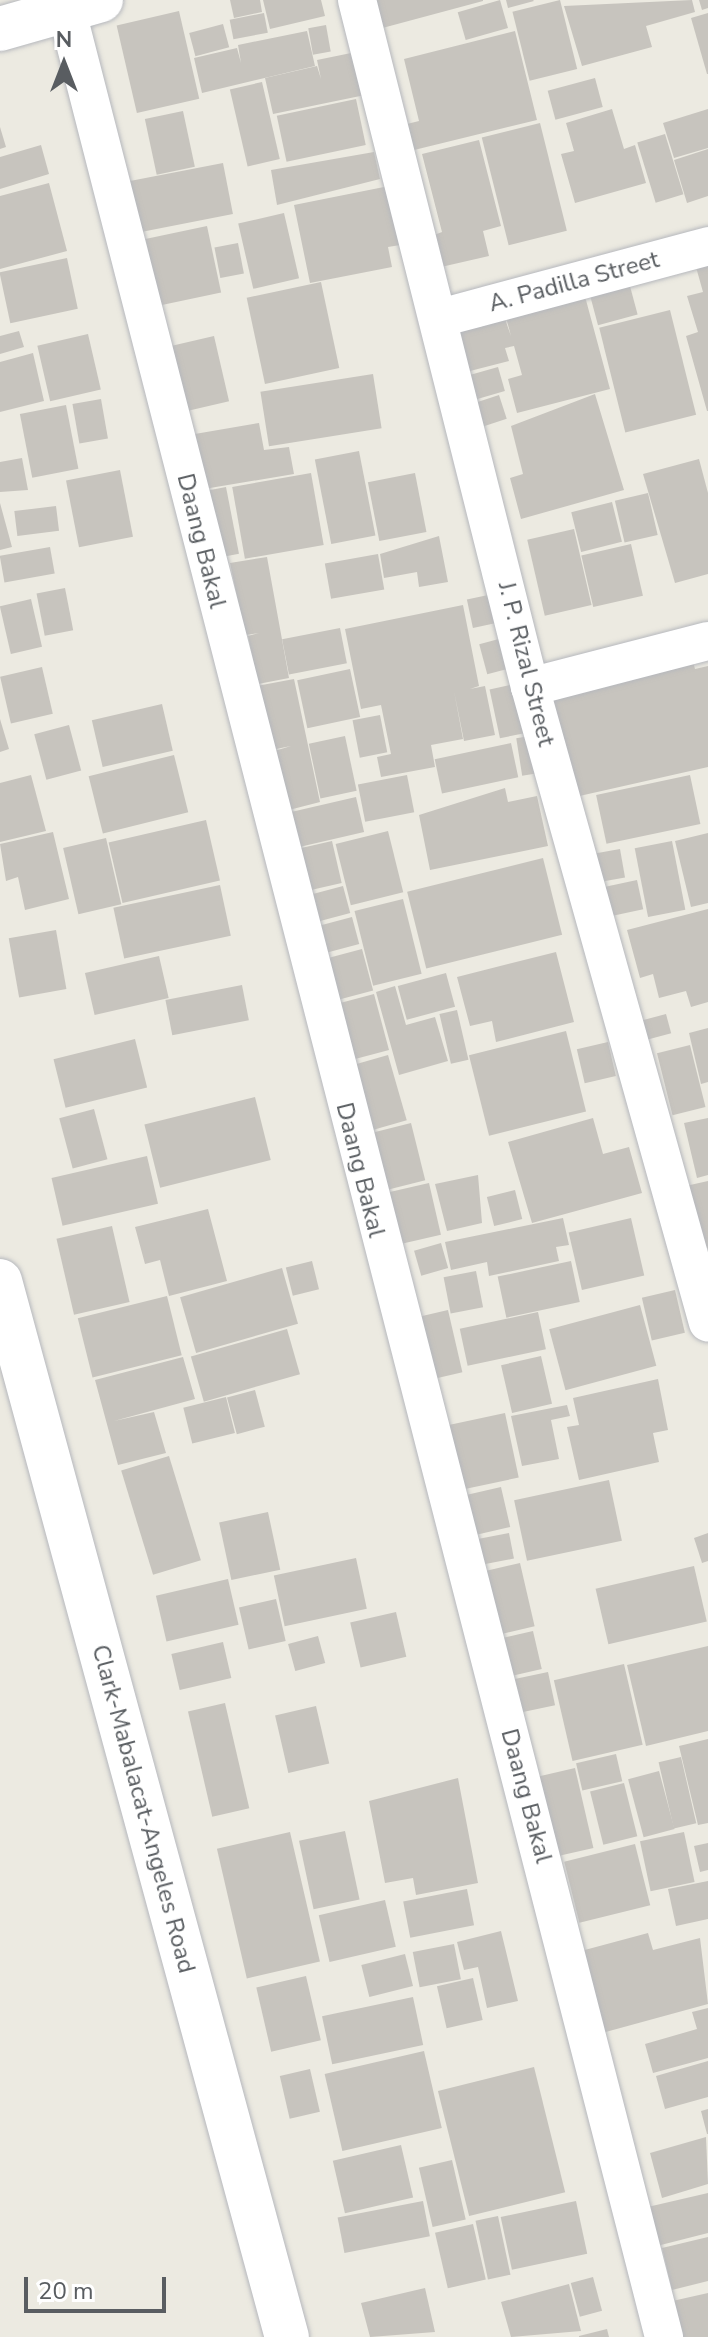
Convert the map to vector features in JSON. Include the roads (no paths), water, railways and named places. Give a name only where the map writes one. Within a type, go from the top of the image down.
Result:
[{"type":"street","name":"J. P. Rizal Street","points":[[357,0],[440,318],[530,687],[708,1323]]},
{"type":"street","points":[[0,29],[77,3]]},
{"type":"street","name":"Daang Bakal","points":[[77,3],[664,2337]]},
{"type":"street","name":"A. Padilla Street","points":[[440,318],[708,246]]},
{"type":"street","points":[[530,687],[708,641]]},
{"type":"street","name":"Clark-Mabalacat-Angeles Road","points":[[0,1281],[287,2337]]}]
